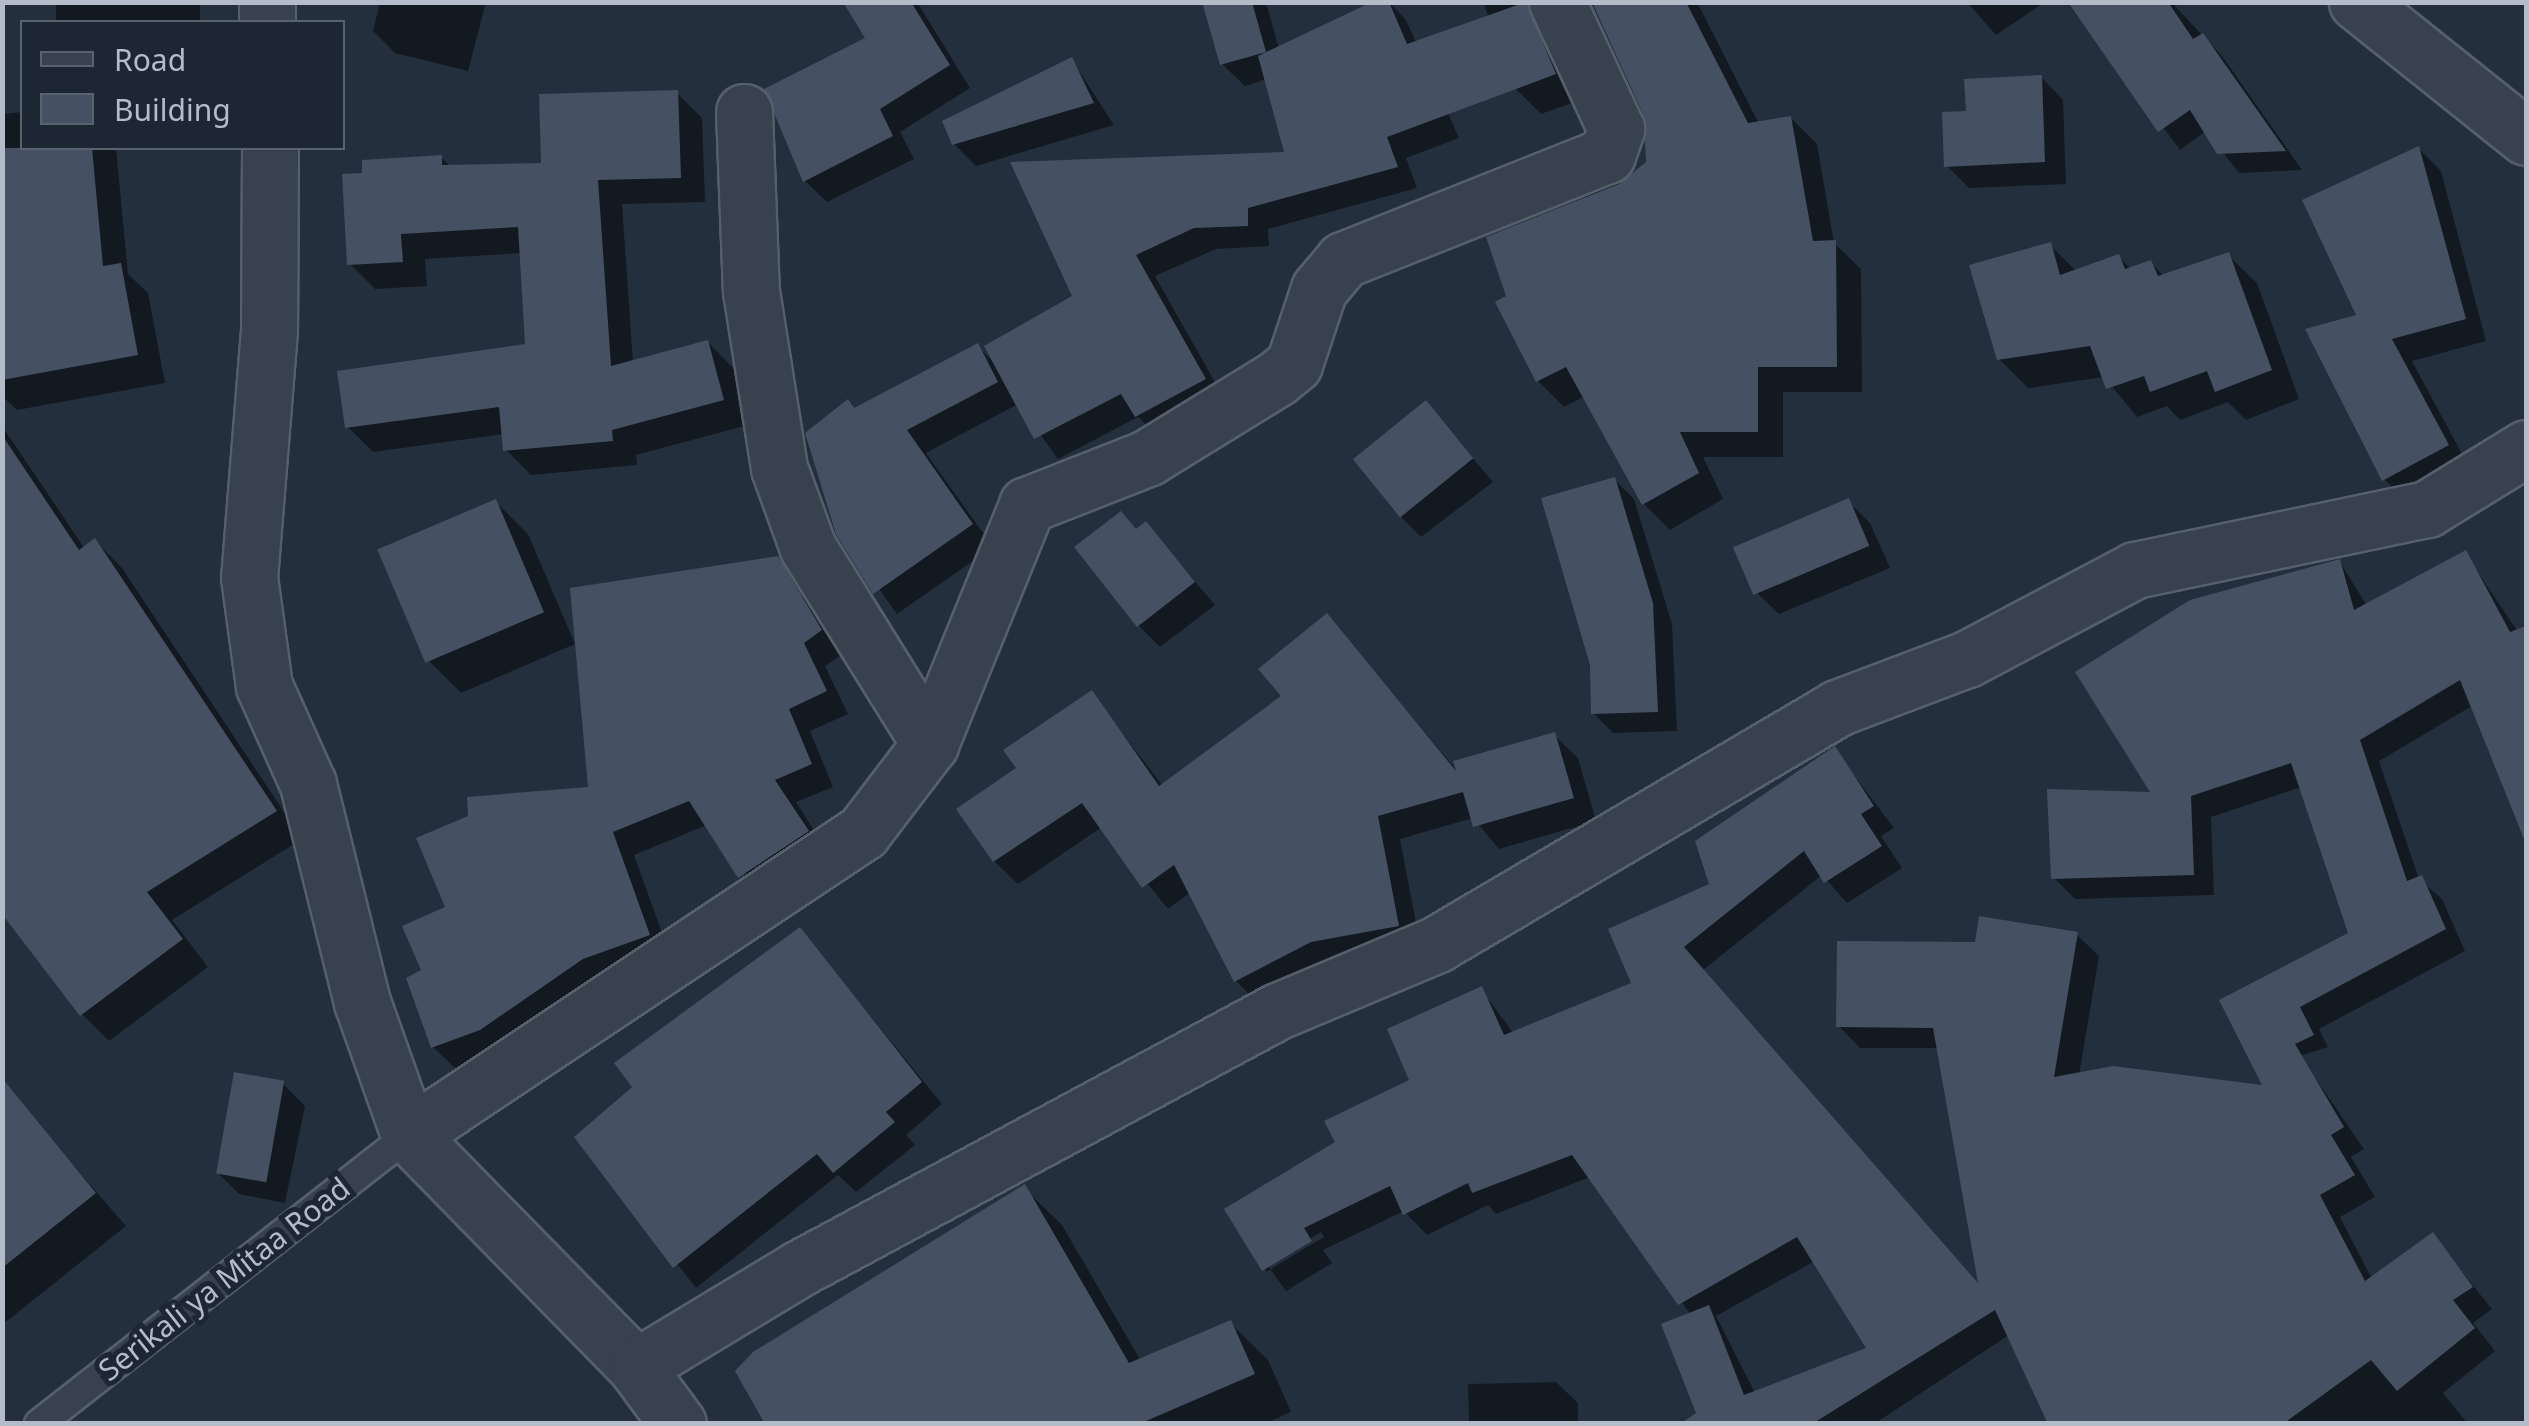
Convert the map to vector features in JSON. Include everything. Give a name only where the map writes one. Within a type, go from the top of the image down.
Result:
[{"type":"street","points":[[409,1135],[825,865],[930,744],[1026,505],[1147,458],[1294,364],[1318,289],[1343,260],[1606,155],[1616,130],[1557,2]]},
{"type":"street","points":[[2357,2],[2526,137]]},
{"type":"street","points":[[744,112],[755,330],[780,468],[808,548],[930,744]]},
{"type":"street","points":[[270,150],[268,330],[249,577],[264,686],[308,784],[362,1002],[409,1135],[636,1368],[678,1424]]},
{"type":"street","points":[[636,1368],[800,1268],[1261,1020],[1437,944],[1837,708],[1966,659],[2135,570],[2427,509],[2526,448]]},
{"type":"lane","name":"Serikali ya Mitaa Road","points":[[39,1424],[409,1135]]},
{"type":"building","points":[[843,2],[911,2],[950,65],[880,109],[893,136],[803,182],[764,89],[865,38]]},
{"type":"building","points":[[1202,2],[1252,2],[1266,52],[1220,65]]},
{"type":"building","points":[[1372,2],[1389,2],[1407,44],[1526,2],[1556,74],[1387,137],[1398,167],[1248,208],[1248,226],[1194,228],[1136,255],[1206,379],[1135,417],[1121,394],[1034,439],[984,346],[1072,296],[1010,162],[1284,152],[1258,56]]},
{"type":"building","points":[[1592,2],[1686,2],[1748,123],[1791,116],[1813,241],[1836,240],[1837,367],[1758,367],[1758,432],[1680,432],[1699,473],[1642,505],[1566,367],[1536,382],[1495,302],[1506,296],[1486,237],[1619,184],[1646,162],[1644,116]]},
{"type":"building","points":[[2068,2],[2168,2],[2193,39],[2203,33],[2286,151],[2217,154],[2190,110],[2158,132]]},
{"type":"building","points":[[1072,57],[1094,103],[952,145],[942,121]]},
{"type":"building","points":[[2042,75],[2045,162],[1944,167],[1942,112],[1966,111],[1964,79]]},
{"type":"building","points":[[678,90],[681,178],[598,180],[611,366],[708,340],[724,400],[612,430],[613,441],[503,451],[499,407],[345,428],[337,371],[525,344],[518,227],[401,234],[403,262],[347,265],[342,174],[362,173],[362,160],[442,155],[442,165],[541,163],[539,94]]},
{"type":"building","points":[[2419,146],[2466,319],[2392,339],[2449,445],[2382,481],[2305,329],[2356,315],[2302,200]]},
{"type":"building","points":[[2,148],[92,150],[103,266],[121,263],[138,355],[2,380]]},
{"type":"building","points":[[2051,242],[2060,275],[2119,254],[2125,269],[2151,260],[2158,276],[2229,252],[2272,370],[2215,392],[2207,371],[2150,392],[2144,376],[2106,389],[2090,346],[1997,360],[1969,265]]},
{"type":"building","points":[[978,343],[998,382],[907,430],[973,524],[873,594],[836,534],[805,433],[848,399],[854,408]]},
{"type":"building","points":[[1426,400],[1473,458],[1400,517],[1353,459]]},
{"type":"building","points":[[2,435],[79,550],[95,538],[277,811],[147,892],[183,939],[80,1016],[2,914]]},
{"type":"building","points":[[1615,477],[1653,603],[1658,712],[1591,714],[1590,665],[1541,498]]},
{"type":"building","points":[[1849,498],[1869,546],[1753,595],[1733,547]]},
{"type":"building","points":[[496,499],[544,612],[425,663],[377,549]]},
{"type":"building","points":[[1121,511],[1136,529],[1146,521],[1195,582],[1137,627],[1074,547]]},
{"type":"building","points":[[2466,550],[2510,632],[2526,626],[2526,844],[2460,680],[2360,740],[2407,881],[2422,875],[2446,929],[2300,1007],[2314,1035],[2295,1044],[2344,1127],[2331,1135],[2355,1175],[2320,1195],[2365,1281],[2433,1232],[2473,1287],[2453,1300],[2475,1328],[2397,1391],[2371,1360],[2283,1424],[2048,1424],[1995,1310],[1812,1424],[1680,1424],[1696,1413],[1661,1324],[1709,1305],[1744,1395],[1866,1348],[1797,1237],[1678,1305],[1572,1155],[1472,1193],[1468,1183],[1403,1215],[1390,1186],[1304,1228],[1312,1241],[1262,1271],[1224,1209],[1335,1142],[1324,1121],[1409,1080],[1387,1029],[1482,986],[1504,1035],[1631,983],[1608,929],[1709,884],[1695,841],[1835,746],[1874,806],[1861,814],[1882,846],[1824,883],[1804,851],[1684,947],[1978,1283],[1933,1028],[1836,1027],[1837,941],[1975,942],[1979,916],[2078,932],[2054,1077],[2113,1066],[2262,1085],[2219,1000],[2348,933],[2291,763],[2191,796],[2194,875],[2051,879],[2047,789],[2150,792],[2075,672],[2190,600],[2340,559],[2354,610]]},
{"type":"building","points":[[778,556],[822,630],[804,643],[827,691],[789,709],[812,764],[775,780],[809,831],[738,878],[689,801],[613,832],[650,935],[583,959],[480,1030],[431,1048],[406,978],[421,970],[402,926],[445,907],[416,838],[468,816],[467,797],[588,787],[570,588]]},
{"type":"building","points":[[1327,613],[1456,771],[1453,761],[1555,732],[1574,798],[1473,827],[1463,792],[1378,816],[1399,926],[1311,942],[1234,982],[1174,865],[1142,888],[1082,803],[993,862],[956,809],[1016,768],[1003,750],[1092,690],[1159,786],[1281,696],[1258,669]]},
{"type":"building","points":[[800,927],[922,1082],[886,1112],[895,1122],[833,1173],[817,1154],[673,1268],[574,1137],[632,1087],[614,1063]]},
{"type":"building","points":[[234,1072],[284,1081],[266,1182],[216,1173]]},
{"type":"building","points":[[2,1078],[96,1193],[2,1268]]},
{"type":"building","points":[[1025,1184],[1129,1363],[1231,1320],[1255,1374],[1139,1424],[765,1424],[735,1371],[753,1352]]}]
